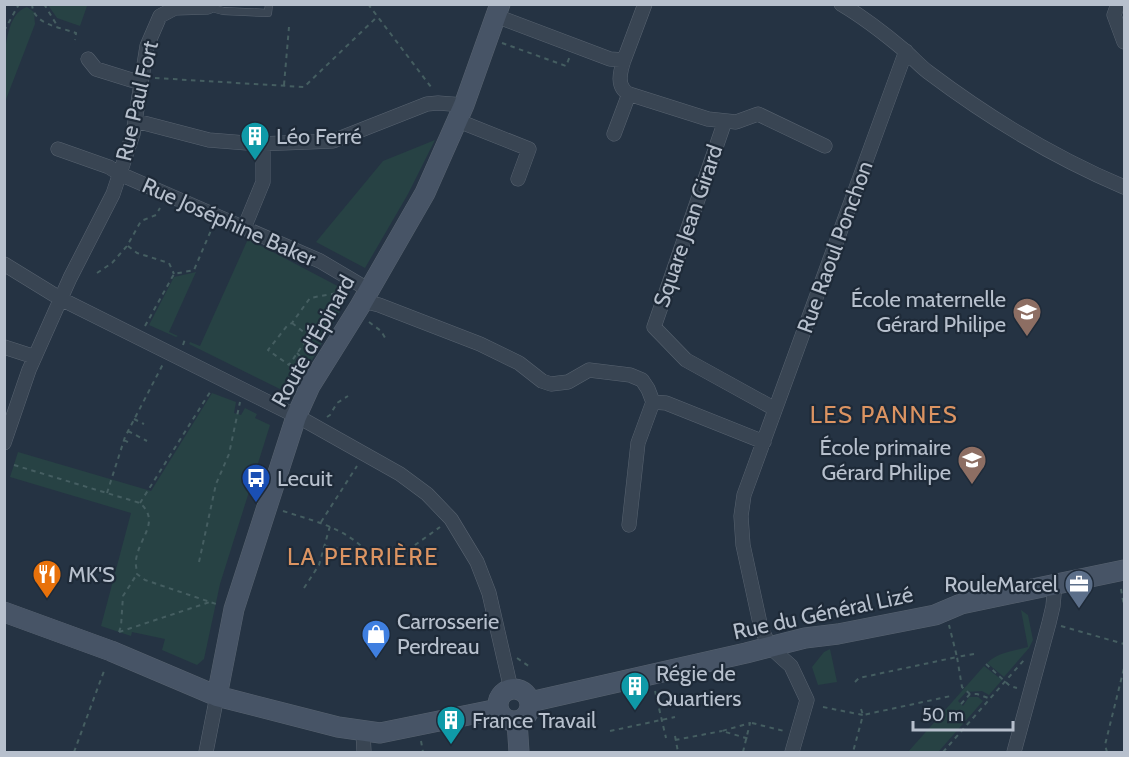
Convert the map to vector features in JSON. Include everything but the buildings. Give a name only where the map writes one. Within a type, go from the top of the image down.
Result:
[{"type":"main road","name":"Route d'Épinard","points":[[217,696],[234,609],[296,417],[310,386],[365,302],[424,193],[460,113],[498,10]]},
{"type":"main road","name":"Rue du Général Lizé","points":[[530,702],[770,648],[820,634],[838,634],[935,615],[961,604],[1125,570]]},
{"type":"main road","points":[[4,612],[111,651],[217,696],[249,706],[363,732],[380,733],[498,709]]},
{"type":"main road","points":[[511,689],[521,690],[530,702],[531,707],[526,716],[517,721],[507,720],[498,709],[502,694],[511,689]]},
{"type":"main road","points":[[517,721],[519,753]]},
{"type":"street","points":[[615,134],[628,94],[623,91],[620,76],[645,4]]},
{"type":"street","points":[[841,4],[856,8],[920,66],[1002,125],[1040,147],[1125,187]]},
{"type":"street","points":[[1118,4],[1114,15],[1125,42]]},
{"type":"street","name":"Rue Paul Fort","points":[[4,443],[35,357],[113,194],[136,121],[145,81],[147,46],[160,16],[175,8],[209,6]]},
{"type":"street","points":[[498,10],[610,59],[624,60]]},
{"type":"street","name":"Rue Raoul Ponchon","points":[[770,648],[761,628],[745,562],[741,516],[744,495],[906,51]]},
{"type":"street","points":[[88,60],[96,69],[145,81]]},
{"type":"street","name":"Square Jean Girard","points":[[628,94],[708,119],[736,122],[758,114],[825,146]]},
{"type":"street","points":[[136,121],[209,140],[263,143],[333,141],[427,104],[438,103],[529,149],[518,179]]},
{"type":"street","name":"Square Jean Girard","points":[[725,121],[654,327],[686,360],[776,409]]},
{"type":"street","points":[[244,228],[263,182],[263,143]]},
{"type":"street","name":"Rue Joséphine Baker","points":[[58,149],[109,167],[120,174],[320,261],[365,302],[379,305],[480,344],[519,363],[542,381],[551,384],[568,382],[589,370],[630,375],[642,380],[652,402]]},
{"type":"street","points":[[4,264],[61,299],[296,417],[400,474],[427,494],[451,519],[470,547],[484,577],[511,689]]},
{"type":"street","points":[[4,347],[35,357]]},
{"type":"street","points":[[629,525],[638,443],[652,402],[666,403],[764,442]]},
{"type":"street","points":[[1014,753],[1051,615],[1055,584]]},
{"type":"street","points":[[770,648],[791,666],[807,700],[792,753]]},
{"type":"street","name":"Route d'Épinard","points":[[206,753],[217,696]]},
{"type":"street","points":[[363,732],[364,753]]},
{"type":"lane","points":[[209,6],[223,11],[268,13],[268,4]]},
{"type":"path","points":[[4,32],[19,4]]},
{"type":"path","points":[[32,4],[37,17],[45,23],[76,33],[75,40]]},
{"type":"path","points":[[44,4],[58,27]]},
{"type":"path","points":[[368,4],[431,87],[432,93]]},
{"type":"path","points":[[145,81],[304,87],[378,16]]},
{"type":"path","points":[[284,85],[289,27]]},
{"type":"path","points":[[496,40],[566,66],[571,54]]},
{"type":"path","points":[[97,273],[112,263],[127,246],[137,224],[152,218],[159,210]]},
{"type":"path","points":[[145,326],[174,274],[194,270],[214,222]]},
{"type":"path","points":[[127,246],[138,253],[169,263],[174,274]]},
{"type":"path","points":[[292,323],[309,336],[289,365],[268,350],[310,298],[337,293],[342,289]]},
{"type":"path","points":[[365,302],[371,324],[381,331],[387,341]]},
{"type":"path","points":[[183,345],[185,339]]},
{"type":"path","points":[[297,354],[301,357],[303,371]]},
{"type":"path","points":[[106,493],[124,440],[163,364]]},
{"type":"path","points":[[140,503],[213,389]]},
{"type":"path","points":[[327,417],[337,403],[348,396]]},
{"type":"path","points":[[199,562],[216,484],[229,454],[240,402]]},
{"type":"path","points":[[135,419],[144,424]]},
{"type":"path","points":[[128,431],[147,441]]},
{"type":"path","points":[[124,440],[131,444]]},
{"type":"path","points":[[321,523],[360,461]]},
{"type":"path","points":[[14,465],[140,503],[149,511],[150,520],[136,560],[137,574],[123,596],[119,632],[210,602]]},
{"type":"path","points":[[278,509],[330,526],[357,541],[372,558]]},
{"type":"path","points":[[393,561],[445,523]]},
{"type":"path","points":[[304,588],[319,564],[330,526]]},
{"type":"path","points":[[324,546],[341,549],[346,554]]},
{"type":"path","points":[[137,574],[145,580],[218,605]]},
{"type":"path","points":[[1121,590],[1125,606]]},
{"type":"path","points":[[949,626],[962,687],[970,694],[991,699]]},
{"type":"path","points":[[1058,626],[1125,644]]},
{"type":"path","points":[[855,682],[859,678],[974,654]]},
{"type":"path","points":[[517,658],[530,667]]},
{"type":"path","points":[[944,753],[1025,659]]},
{"type":"path","points":[[986,664],[1010,686],[1030,691]]},
{"type":"path","points":[[1107,753],[1105,745],[1125,668]]},
{"type":"path","points":[[74,753],[104,671]]},
{"type":"path","points":[[655,691],[666,738]]},
{"type":"path","points":[[961,704],[970,694]]},
{"type":"path","points":[[823,706],[863,715],[951,696]]},
{"type":"path","points":[[854,753],[863,715],[861,709]]},
{"type":"path","points":[[610,731],[675,717]]},
{"type":"path","points":[[743,753],[750,723]]},
{"type":"path","points":[[675,740],[750,723],[784,731]]},
{"type":"path","points":[[722,731],[748,738]]},
{"type":"path","points":[[675,736],[678,753]]},
{"type":"path","points":[[421,741],[423,753]]},
{"type":"green space","points":[[83,4],[87,6],[80,26],[57,18],[48,5]]},
{"type":"green space","points":[[27,7],[34,12],[35,24],[5,102],[4,64],[8,34],[18,12]]},
{"type":"green space","points":[[435,140],[408,194],[365,268],[316,242],[383,161]]},
{"type":"green space","points":[[248,239],[350,294],[307,369],[302,367],[286,392],[189,344],[190,342],[200,346]]},
{"type":"green space","points":[[196,272],[169,332],[178,336],[149,325],[174,277]]},
{"type":"green space","points":[[212,393],[236,402],[234,413],[241,415],[245,408],[257,414],[255,418],[270,425],[220,584],[204,659],[197,665],[162,650],[165,639],[132,632],[131,636],[101,626],[131,513],[10,477],[18,452],[151,491]]},
{"type":"green space","points":[[1021,610],[1028,615],[1033,640],[1029,648],[1004,677],[987,663],[1001,654],[1028,647]]},
{"type":"green space","points":[[830,649],[837,682],[818,685],[812,667],[824,652]]},
{"type":"green space","points":[[984,666],[1002,680],[989,695],[982,691],[966,692],[958,701],[963,706],[969,697],[978,697],[983,701],[938,752],[908,752]]},
{"type":"place","name":"Léo Ferré","points":[[255,162]]},
{"type":"place","name":"École maternelle Gérard Philipe","points":[[1027,338]]},
{"type":"place","name":"École primaire Gérard Philipe","points":[[972,486]]},
{"type":"place","name":"Lecuit","points":[[256,504]]},
{"type":"place","name":"MK'S","points":[[47,600]]},
{"type":"place","name":"RouleMarcel","points":[[1079,610]]},
{"type":"place","name":"Carrosserie Perdreau","points":[[376,660]]},
{"type":"place","name":"Régie de Quartiers","points":[[635,712]]},
{"type":"place","name":"France Travail","points":[[451,746]]},
{"type":"district","name":"LES PANNES","points":[[884,414]]},
{"type":"district","name":"LA PERRIÈRE","points":[[363,556]]}]
